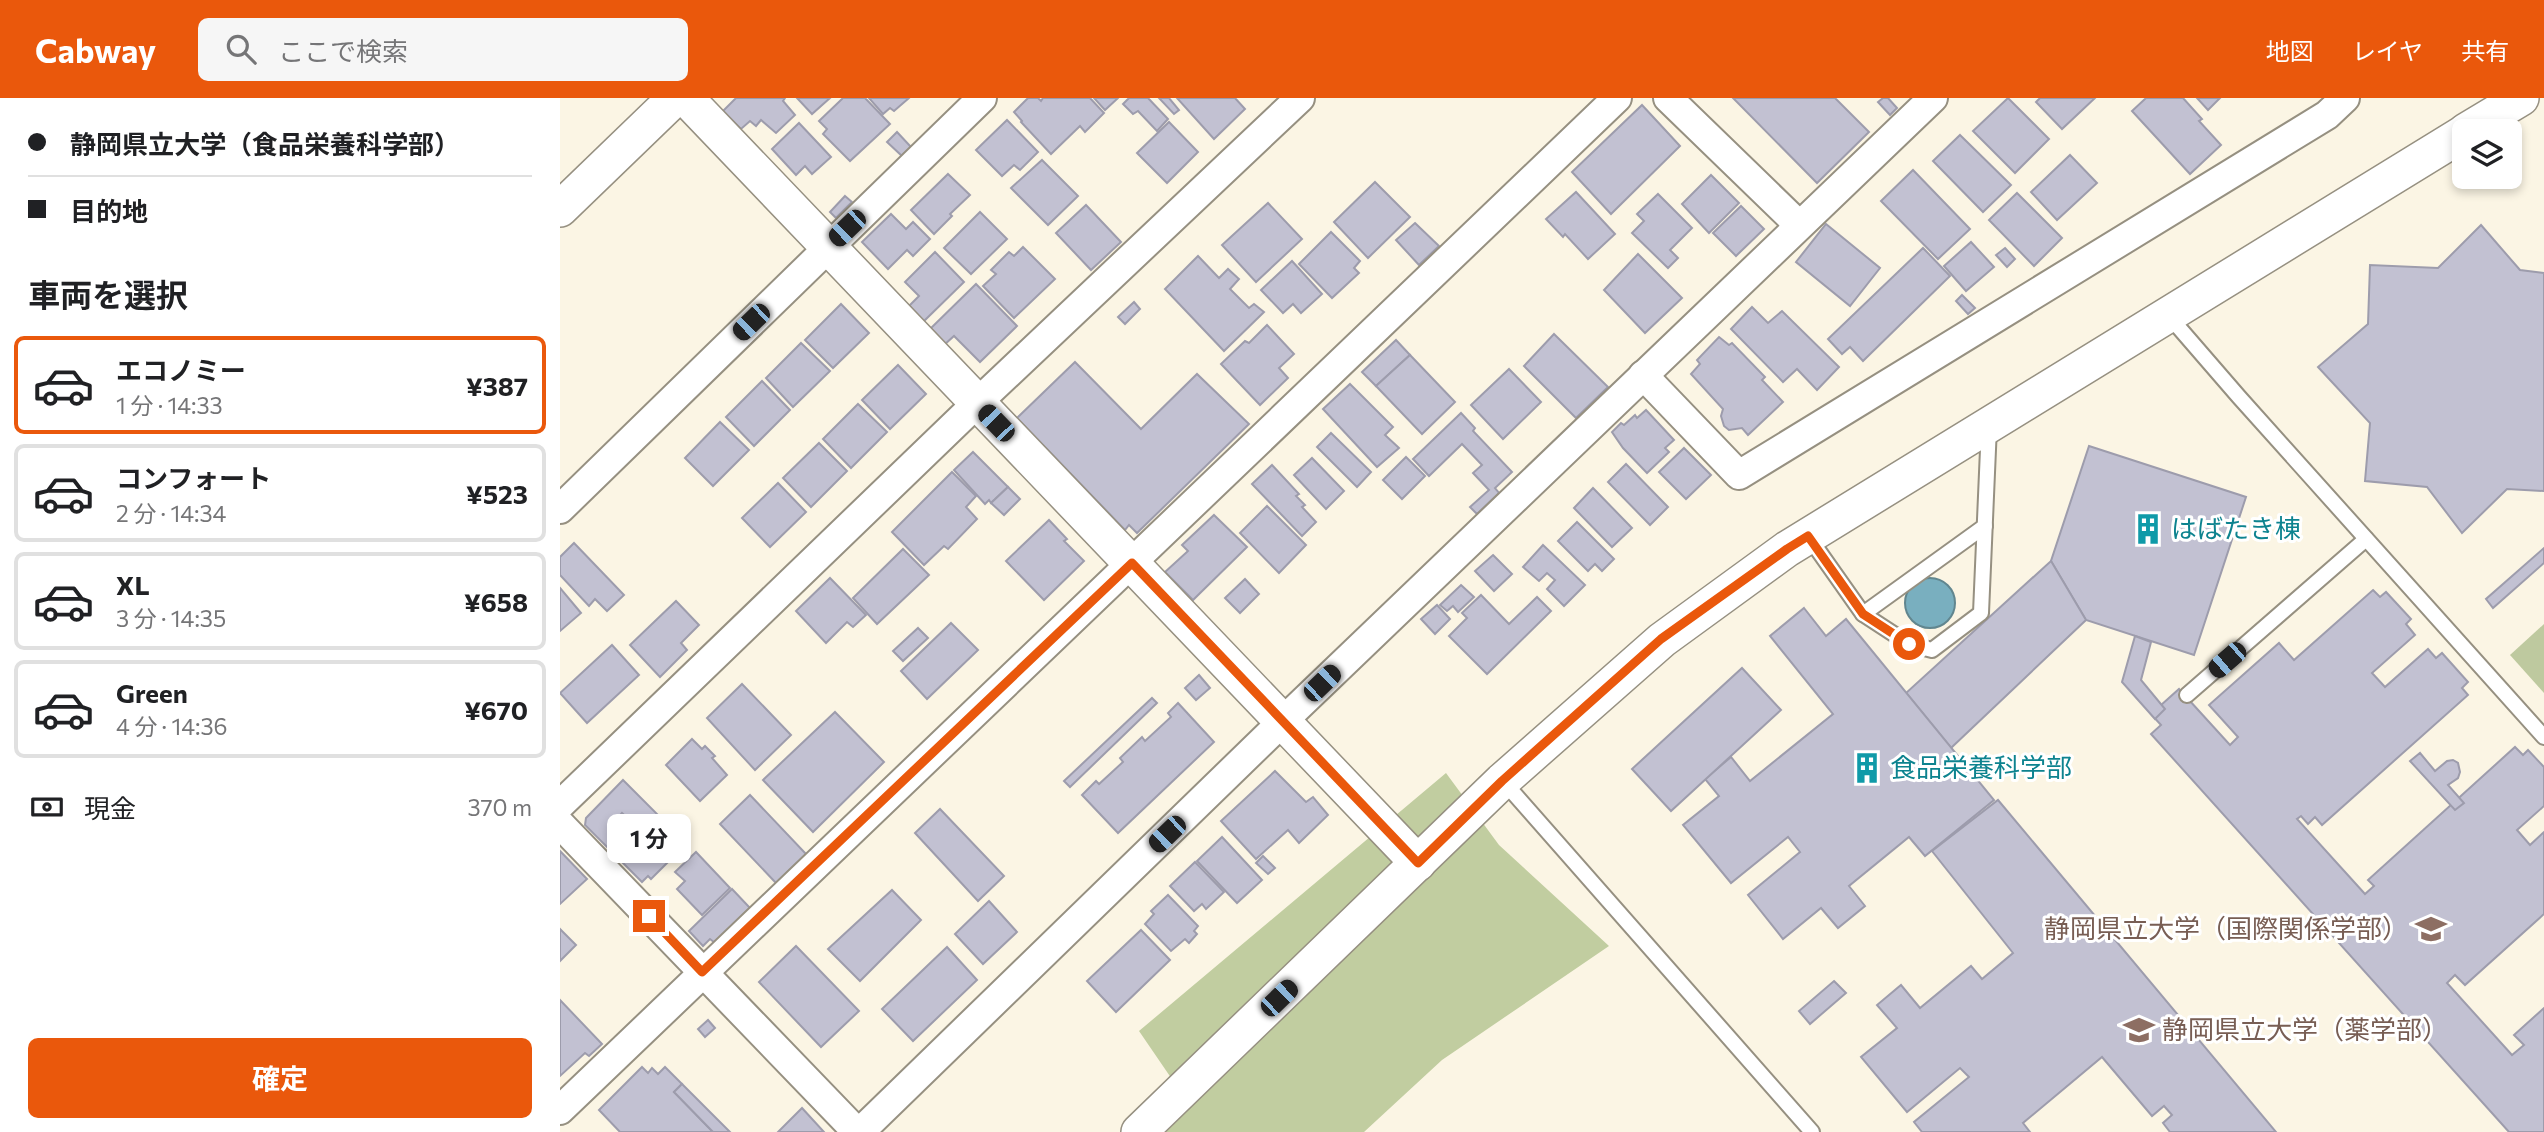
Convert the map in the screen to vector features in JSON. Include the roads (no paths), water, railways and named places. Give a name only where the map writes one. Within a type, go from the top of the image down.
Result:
[{"type":"street","points":[[560,209],[675,98]]},
{"type":"street","points":[[686,98],[1418,863]]},
{"type":"street","points":[[560,509],[982,98]]},
{"type":"street","points":[[560,804],[977,403],[1300,98]]},
{"type":"street","points":[[560,1110],[1617,98]]},
{"type":"street","points":[[1668,98],[1799,225]]},
{"type":"street","points":[[560,824],[858,1132],[1933,98]]},
{"type":"street","points":[[2486,119],[2521,98]]},
{"type":"street","points":[[1643,375],[1739,475],[2328,104]]},
{"type":"street","points":[[1139,1132],[1502,781],[1661,639],[1787,549],[2452,140]]},
{"type":"lane","points":[[2167,314],[2544,737]]},
{"type":"lane","points":[[1808,536],[1863,614],[1909,644],[1932,650],[1981,612],[1989,425]]},
{"type":"lane","points":[[1863,614],[1985,526]]},
{"type":"lane","points":[[2187,695],[2366,539]]},
{"type":"lane","points":[[1502,781],[1812,1132]]},
{"type":"water","points":[[1930,578],[1948,585],[1955,603],[1948,621],[1930,628],[1912,621],[1905,603],[1912,585]]},
{"type":"place","name":"はばたき棟","points":[[2148,529]]},
{"type":"place","name":"食品栄養科学部","points":[[1867,768]]},
{"type":"place","name":"静岡県立大学（国際関係学部）","points":[[2431,929]]},
{"type":"place","name":"静岡県立大学（薬学部）","points":[[2139,1030]]}]
